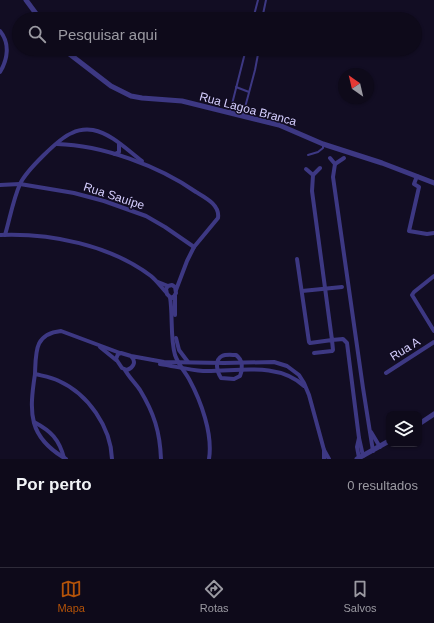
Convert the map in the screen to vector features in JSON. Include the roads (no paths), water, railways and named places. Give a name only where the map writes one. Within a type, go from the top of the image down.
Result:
[{"type":"street","points":[[26,0],[35,12]]},
{"type":"street","points":[[0,31],[6,41],[7,50],[6,58],[0,72]]},
{"type":"street","name":"Rua Lagoa Branca","points":[[72,56],[111,86],[131,96],[182,101],[285,127],[323,144],[434,183]]},
{"type":"street","points":[[5,235],[20,184],[31,168],[66,136],[74,132],[86,130],[107,134],[145,164]]},
{"type":"street","points":[[71,144],[70,138],[74,132]]},
{"type":"street","points":[[57,144],[71,144],[115,154],[145,164],[193,189],[215,206],[218,218],[194,247],[176,290],[174,319],[176,342],[179,350],[188,362]]},
{"type":"street","points":[[115,154],[119,152],[119,144]]},
{"type":"street","points":[[330,158],[334,164],[333,177],[373,451]]},
{"type":"street","points":[[334,164],[344,158]]},
{"type":"street","points":[[314,354],[333,350],[312,192],[313,175],[320,168]]},
{"type":"street","points":[[306,169],[313,175]]},
{"type":"street","points":[[417,176],[414,184],[419,187],[409,231],[427,234],[434,233]]},
{"type":"street","name":"Rua Sauípe","points":[[0,185],[20,184],[74,193],[120,206],[146,216],[194,247]]},
{"type":"street","points":[[0,235],[54,239],[88,246],[109,253],[132,264],[157,281],[170,286],[175,286],[176,290]]},
{"type":"street","points":[[297,259],[309,342],[343,339],[347,343],[359,438],[360,458],[386,444]]},
{"type":"street","points":[[166,292],[181,276]]},
{"type":"street","points":[[434,276],[412,295],[434,331]]},
{"type":"street","points":[[157,281],[170,297],[175,353],[178,362],[197,394],[206,422],[210,444],[209,459]]},
{"type":"street","points":[[302,291],[342,287]]},
{"type":"street","points":[[170,297],[173,298],[175,296]]},
{"type":"street","points":[[65,458],[53,451],[47,445],[37,430],[34,422],[32,400],[37,346],[48,333],[61,331],[68,332],[98,346],[120,353],[190,370],[274,370],[292,377],[306,388]]},
{"type":"street","name":"Rua A","points":[[386,373],[434,342]]},
{"type":"street","points":[[98,346],[116,360],[125,370],[146,401],[160,436],[161,459]]},
{"type":"street","points":[[116,360],[120,353]]},
{"type":"street","points":[[131,356],[134,361],[133,380]]},
{"type":"street","points":[[222,356],[238,356],[242,363],[240,376],[234,379],[223,379],[219,376],[217,371],[217,363],[222,356]]},
{"type":"street","points":[[125,370],[141,361],[217,363],[274,362],[284,365],[299,375],[306,388],[324,450],[329,459]]},
{"type":"street","points":[[189,379],[190,370]]},
{"type":"street","points":[[35,374],[59,381],[79,394],[89,403],[103,424],[110,443],[112,459]]},
{"type":"street","points":[[422,422],[434,414]]},
{"type":"street","points":[[34,422],[47,429],[54,436],[61,446],[65,458]]},
{"type":"street","points":[[369,430],[380,447]]},
{"type":"street","points":[[324,450],[324,459]]},
{"type":"lane","points":[[255,12],[258,0]]},
{"type":"lane","points":[[263,12],[266,0]]},
{"type":"lane","points":[[229,113],[244,56]]},
{"type":"lane","points":[[242,116],[258,56]]},
{"type":"lane","points":[[236,88],[249,92]]},
{"type":"lane","points":[[308,155],[318,152],[323,148],[323,144]]}]
